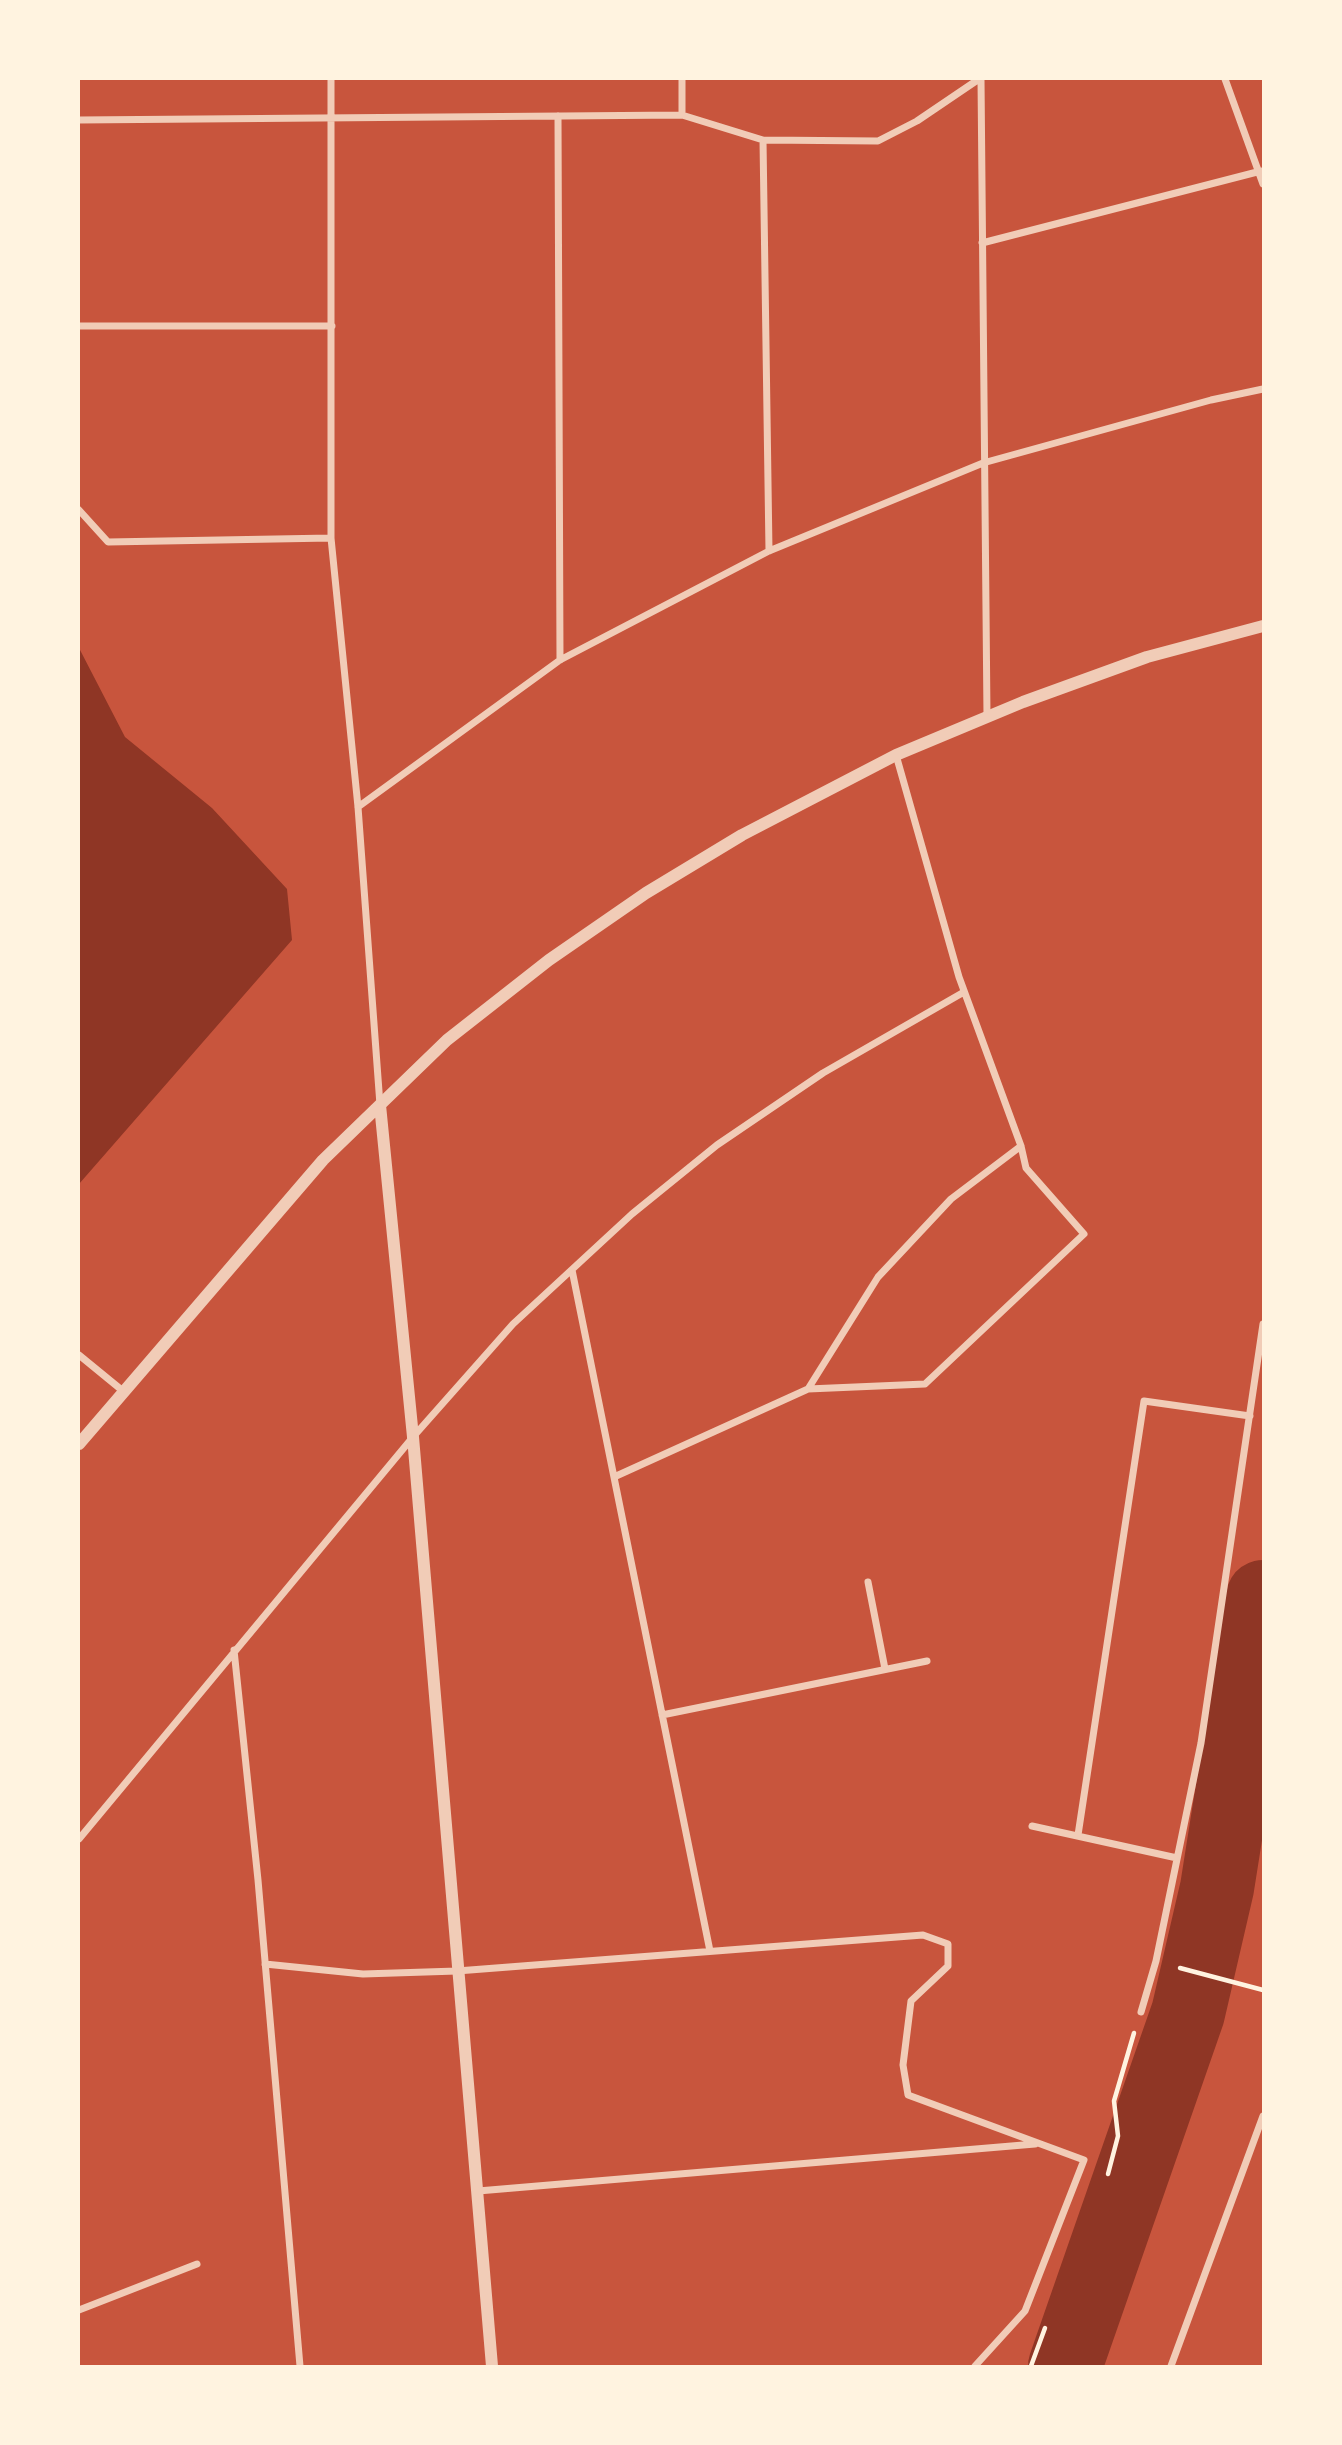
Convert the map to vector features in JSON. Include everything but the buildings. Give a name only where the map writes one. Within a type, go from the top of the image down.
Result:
[{"type":"street","points":[[331,79],[331,538],[358,807],[380,1105],[413,1437],[492,2366]]},
{"type":"street","points":[[682,79],[682,115]]},
{"type":"street","points":[[79,120],[682,115],[763,140],[878,141],[917,121],[980,79]]},
{"type":"street","points":[[980,79],[987,716]]},
{"type":"street","points":[[1225,79],[1261,171],[1263,184]]},
{"type":"street","points":[[558,116],[560,660]]},
{"type":"street","points":[[763,140],[769,551]]},
{"type":"street","points":[[982,243],[1261,171]]},
{"type":"street","points":[[79,326],[332,326]]},
{"type":"street","points":[[358,807],[560,660],[769,551],[983,463],[1210,400],[1263,389]]},
{"type":"street","points":[[79,510],[108,542],[331,538]]},
{"type":"street","points":[[79,1444],[305,1181],[447,1040],[549,960],[635,901],[743,835],[896,755],[987,716],[1147,657],[1263,626]]},
{"type":"street","points":[[614,1477],[808,1389],[925,1384],[1084,1234],[1026,1168],[1021,1146],[964,992],[896,755]]},
{"type":"street","points":[[79,1839],[413,1437],[513,1324],[632,1214],[717,1145],[823,1073],[964,992]]},
{"type":"street","points":[[808,1389],[878,1277],[951,1199],[1021,1146]]},
{"type":"street","points":[[572,1270],[710,1951]]},
{"type":"street","points":[[1141,2012],[1156,1961],[1200,1743],[1263,1324]]},
{"type":"street","points":[[79,1355],[123,1391]]},
{"type":"street","points":[[1078,1835],[1144,1401],[1250,1416]]},
{"type":"street","points":[[868,1582],[885,1669]]},
{"type":"street","points":[[234,1650],[300,2366]]},
{"type":"street","points":[[662,1715],[927,1661]]},
{"type":"street","points":[[1032,1826],[1177,1858]]},
{"type":"street","points":[[265,1964],[363,1974],[457,1971],[923,1935],[948,1944],[948,1966],[911,2001],[903,2065],[908,2095],[1084,2160],[1025,2311],[975,2366]]},
{"type":"street","points":[[1171,2366],[1263,2116]]},
{"type":"street","points":[[478,2192],[1039,2143]]},
{"type":"street","points":[[79,2309],[197,2264]]},
{"type":"path","points":[[1178,1967],[1263,1990]]},
{"type":"shaded area","points":[[79,648],[125,737],[212,808],[287,889],[292,940],[79,1184]]},
{"type":"waterway","points":[[1065,2366],[1188,2013],[1217,1888],[1263,1597]]}]
